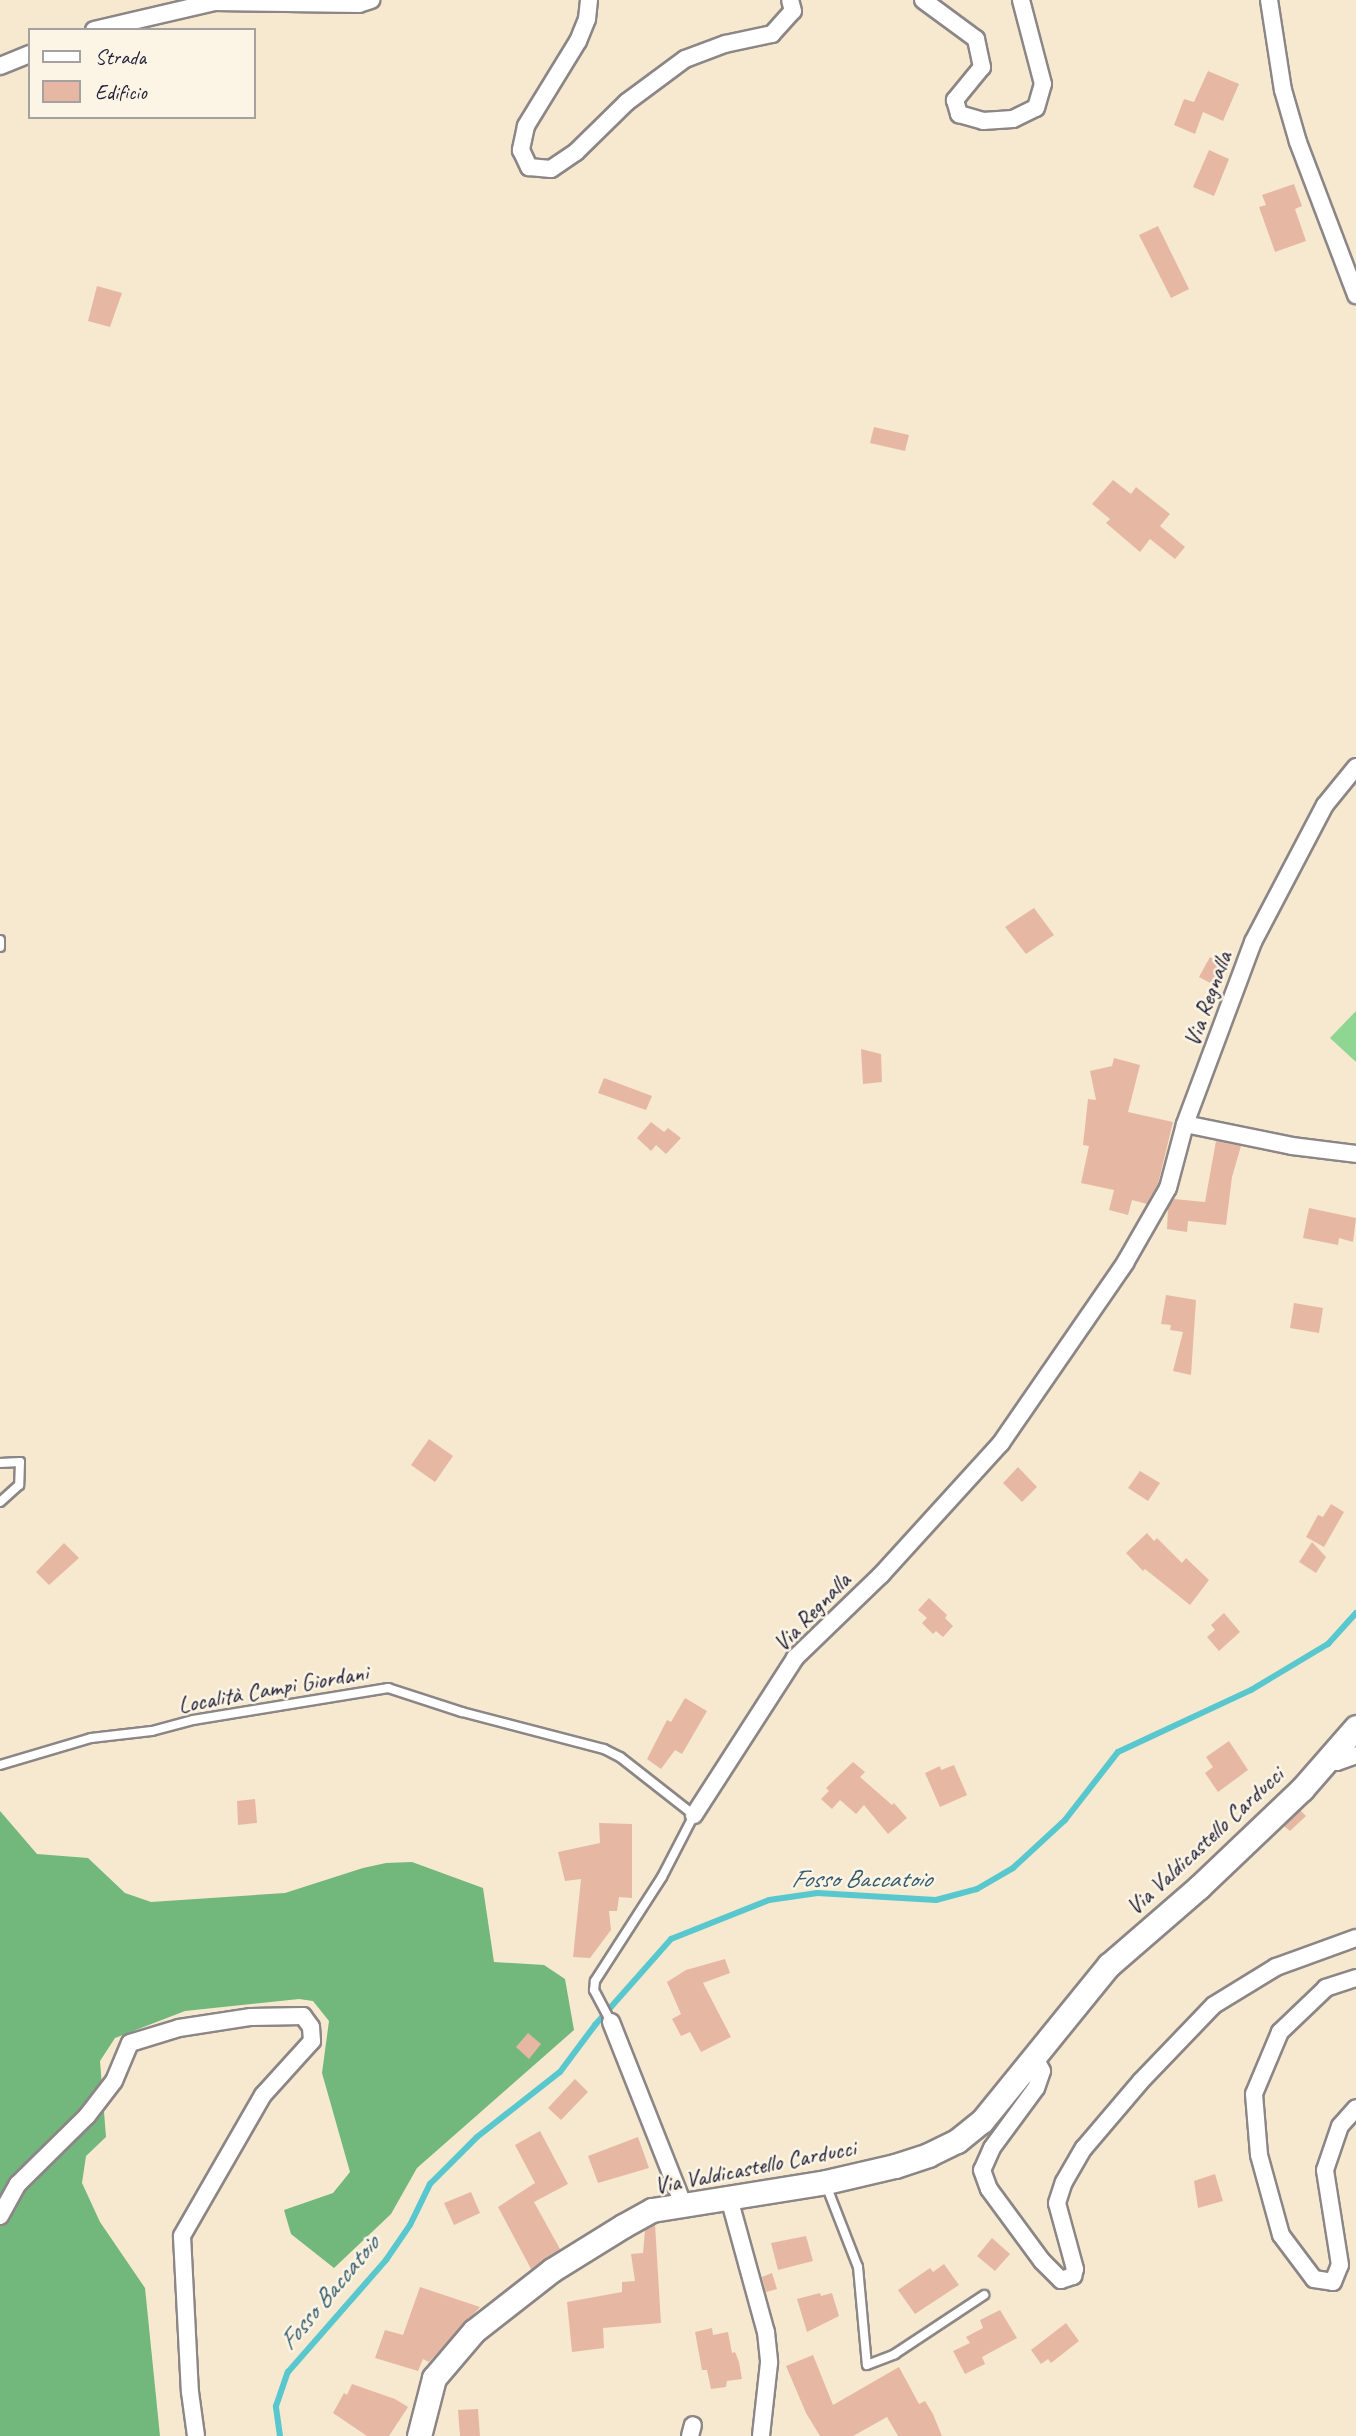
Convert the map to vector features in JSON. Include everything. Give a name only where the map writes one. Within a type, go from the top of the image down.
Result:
[{"type":"street","points":[[103,28],[214,2],[359,4],[371,0]]},
{"type":"street","points":[[589,0],[587,19],[578,41],[526,126],[521,150],[529,167],[551,169],[576,152],[627,102],[685,59],[725,44],[772,34],[793,11],[790,0]]},
{"type":"street","points":[[923,0],[975,40],[982,67],[955,100],[959,114],[983,121],[1013,119],[1036,108],[1043,84],[1021,0]]},
{"type":"street","points":[[1269,0],[1283,90],[1297,142],[1356,295]]},
{"type":"street","points":[[0,66],[28,55]]},
{"type":"street","name":"Via Regnalla","points":[[694,1815],[795,1658],[881,1575],[1001,1443],[1070,1347],[1125,1263],[1168,1188],[1185,1124],[1253,942],[1325,805],[1356,766]]},
{"type":"street","points":[[1185,1124],[1292,1146],[1356,1154]]},
{"type":"street","name":"Via Valdicastello Carducci","points":[[419,2436],[434,2378],[465,2340],[503,2306],[552,2270],[652,2210],[826,2182],[895,2166],[928,2155],[957,2141],[982,2121],[1109,1965],[1199,1887],[1302,1789],[1356,1727]]},
{"type":"street","points":[[1328,1759],[1337,1762],[1356,1755]]},
{"type":"street","points":[[1034,2056],[1042,2071],[1036,2088],[992,2148],[982,2170],[989,2189],[1060,2280],[1073,2276],[1075,2269],[1056,2203],[1064,2182],[1084,2148],[1141,2081],[1214,2005],[1276,1967],[1356,1938]]},
{"type":"street","points":[[1356,1978],[1326,1988],[1280,2032],[1254,2094],[1259,2155],[1281,2235],[1314,2279],[1333,2282],[1340,2265],[1325,2170],[1340,2126],[1356,2108]]},
{"type":"street","points":[[0,2216],[18,2184],[87,2116],[114,2081],[130,2043],[179,2028],[251,2017],[303,2016],[311,2027],[312,2041],[263,2095],[182,2236],[190,2392],[196,2436]]},
{"type":"street","name":"Via Regnalla","points":[[611,2022],[683,2204]]},
{"type":"street","points":[[729,2198],[766,2332],[769,2363],[761,2436]]},
{"type":"lane","points":[[0,940],[0,947]]},
{"type":"lane","points":[[0,1463],[20,1462],[19,1485],[0,1502]]},
{"type":"lane","name":"Località Campi Giordani","points":[[0,1765],[91,1738],[152,1731],[193,1720],[388,1688],[462,1712],[604,1749],[620,1757],[694,1815]]},
{"type":"lane","name":"Via Regnalla","points":[[611,2022],[594,1990],[596,1981],[662,1877],[694,1815]]},
{"type":"lane","points":[[826,2182],[858,2267],[867,2365],[895,2354],[984,2295]]},
{"type":"green space","points":[[1356,1011],[1356,1062],[1330,1038]]},
{"type":"green space","points":[[0,1811],[37,1854],[88,1858],[125,1893],[151,1902],[285,1893],[363,1868],[386,1863],[412,1862],[483,1888],[494,1962],[544,1965],[565,1979],[574,2030],[417,2168],[391,2214],[334,2268],[291,2234],[284,2210],[333,2193],[350,2172],[322,2073],[329,2021],[313,2001],[299,1999],[185,2011],[115,2038],[100,2061],[106,2137],[86,2156],[82,2183],[100,2222],[145,2288],[160,2436],[0,2436]]},
{"type":"building","points":[[1208,71],[1239,84],[1223,121],[1203,112],[1195,134],[1174,125],[1184,99],[1194,102]]},
{"type":"building","points":[[1209,150],[1229,159],[1214,196],[1193,187]]},
{"type":"building","points":[[1294,184],[1302,206],[1295,209],[1306,241],[1275,252],[1259,207],[1266,205],[1262,195]]},
{"type":"building","points":[[1158,226],[1189,289],[1171,298],[1139,235]]},
{"type":"building","points":[[97,286],[122,293],[110,327],[88,321]]},
{"type":"building","points":[[874,427],[909,435],[905,451],[870,443]]},
{"type":"building","points":[[1113,480],[1131,494],[1136,487],[1170,514],[1160,526],[1185,547],[1175,559],[1150,539],[1140,552],[1106,523],[1110,519],[1092,504]]},
{"type":"building","points":[[1034,908],[1054,935],[1026,954],[1005,927]]},
{"type":"building","points":[[1210,957],[1225,965],[1214,985],[1199,977]]},
{"type":"building","points":[[861,1049],[881,1054],[882,1082],[863,1084]]},
{"type":"building","points":[[1114,1058],[1140,1065],[1128,1112],[1173,1122],[1158,1184],[1147,1204],[1132,1200],[1128,1215],[1109,1210],[1114,1190],[1081,1183],[1089,1146],[1083,1145],[1088,1099],[1096,1100],[1090,1071],[1112,1066]]},
{"type":"building","points":[[604,1078],[652,1096],[646,1110],[598,1093]]},
{"type":"building","points":[[651,1122],[664,1132],[668,1128],[681,1138],[666,1154],[656,1145],[651,1151],[637,1138]]},
{"type":"building","points":[[1216,1141],[1241,1146],[1232,1177],[1226,1225],[1188,1221],[1187,1232],[1167,1229],[1168,1208],[1174,1199],[1205,1202]]},
{"type":"building","points":[[1309,1208],[1356,1218],[1353,1242],[1339,1238],[1338,1245],[1303,1238]]},
{"type":"building","points":[[1166,1295],[1196,1300],[1191,1375],[1173,1371],[1183,1332],[1170,1330],[1171,1325],[1161,1324]]},
{"type":"building","points":[[1294,1303],[1323,1308],[1319,1333],[1290,1328]]},
{"type":"building","points":[[429,1439],[453,1456],[435,1482],[411,1465]]},
{"type":"building","points":[[1018,1467],[1037,1487],[1022,1502],[1003,1483]]},
{"type":"building","points":[[1140,1471],[1160,1483],[1148,1501],[1128,1488]]},
{"type":"building","points":[[1331,1504],[1344,1512],[1324,1547],[1306,1537],[1318,1515],[1323,1517]]},
{"type":"building","points":[[1147,1533],[1154,1541],[1157,1538],[1182,1563],[1186,1558],[1209,1580],[1190,1605],[1145,1569],[1143,1571],[1126,1553]]},
{"type":"building","points":[[1312,1542],[1326,1557],[1316,1573],[1299,1562]]},
{"type":"building","points":[[64,1543],[79,1558],[49,1585],[36,1572]]},
{"type":"building","points":[[929,1598],[947,1615],[945,1618],[953,1626],[943,1637],[936,1631],[933,1634],[922,1623],[927,1618],[918,1610]]},
{"type":"building","points":[[1224,1613],[1240,1632],[1219,1651],[1207,1637],[1215,1630],[1211,1625]]},
{"type":"building","points":[[685,1698],[707,1711],[682,1754],[675,1750],[661,1769],[647,1759],[667,1720],[671,1722]]},
{"type":"building","points":[[1229,1741],[1248,1770],[1218,1792],[1205,1773],[1213,1767],[1206,1757]]},
{"type":"building","points":[[853,1762],[865,1772],[860,1777],[892,1805],[894,1803],[907,1818],[888,1834],[864,1805],[856,1814],[840,1800],[832,1809],[821,1799],[829,1791],[826,1788]]},
{"type":"building","points":[[954,1765],[967,1795],[940,1807],[925,1773],[940,1766],[941,1770]]},
{"type":"building","points":[[255,1799],[257,1823],[238,1825],[237,1801]]},
{"type":"building","points":[[1300,1810],[1306,1816],[1290,1831],[1284,1826]]},
{"type":"building","points":[[599,1823],[632,1824],[632,1898],[619,1897],[617,1911],[609,1911],[611,1930],[590,1958],[573,1957],[581,1879],[565,1881],[558,1852],[600,1843]]},
{"type":"building","points":[[725,1959],[730,1973],[703,1983],[731,2037],[701,2052],[690,2032],[681,2036],[672,2019],[681,2014],[667,1982],[686,1970]]},
{"type":"building","points":[[528,2033],[541,2044],[529,2059],[516,2047]]},
{"type":"building","points":[[575,2079],[588,2092],[561,2120],[548,2108]]},
{"type":"building","points":[[540,2131],[568,2184],[534,2202],[560,2249],[531,2269],[498,2207],[535,2183],[515,2145]]},
{"type":"building","points":[[638,2137],[649,2168],[598,2183],[588,2156]]},
{"type":"building","points":[[1215,2174],[1223,2201],[1198,2208],[1194,2181]]},
{"type":"building","points":[[471,2192],[480,2213],[454,2225],[444,2203]]},
{"type":"building","points":[[655,2224],[661,2323],[603,2328],[604,2348],[572,2352],[567,2302],[622,2292],[622,2282],[635,2281],[631,2254],[643,2253],[645,2230]]},
{"type":"building","points":[[806,2236],[813,2261],[778,2270],[771,2243]]},
{"type":"building","points":[[992,2238],[1010,2254],[995,2271],[977,2256]]},
{"type":"building","points":[[944,2264],[959,2285],[915,2314],[898,2290],[930,2268],[933,2272]]},
{"type":"building","points":[[772,2273],[777,2289],[766,2292],[762,2277]]},
{"type":"building","points":[[420,2287],[480,2307],[429,2362],[423,2359],[418,2371],[375,2358],[385,2330],[403,2335]]},
{"type":"building","points":[[820,2293],[821,2296],[832,2293],[839,2316],[807,2332],[797,2299]]},
{"type":"building","points":[[1000,2310],[1017,2338],[982,2357],[985,2364],[965,2374],[953,2351],[970,2343],[966,2337],[983,2328],[980,2320]]},
{"type":"building","points":[[1066,2323],[1079,2341],[1051,2363],[1048,2359],[1041,2364],[1031,2350]]},
{"type":"building","points":[[712,2328],[713,2335],[728,2332],[732,2353],[735,2352],[739,2362],[742,2379],[727,2381],[726,2387],[711,2389],[707,2370],[702,2370],[695,2332]]},
{"type":"building","points":[[813,2355],[833,2405],[899,2367],[919,2404],[925,2401],[942,2436],[898,2436],[887,2417],[853,2436],[820,2436],[806,2413],[786,2366]]},
{"type":"building","points":[[352,2384],[395,2399],[408,2407],[389,2436],[367,2436],[333,2413]]},
{"type":"building","points":[[478,2409],[480,2436],[460,2436],[458,2410]]},
{"type":"waterway","name":"Fosso Baccatoio","points":[[280,2436],[276,2406],[288,2372],[386,2260],[410,2225],[430,2184],[477,2137],[560,2072],[595,2025],[671,1939],[769,1900],[817,1893],[936,1900],[977,1889],[1013,1868],[1065,1820],[1118,1752],[1251,1690],[1328,1644],[1356,1613]]}]
